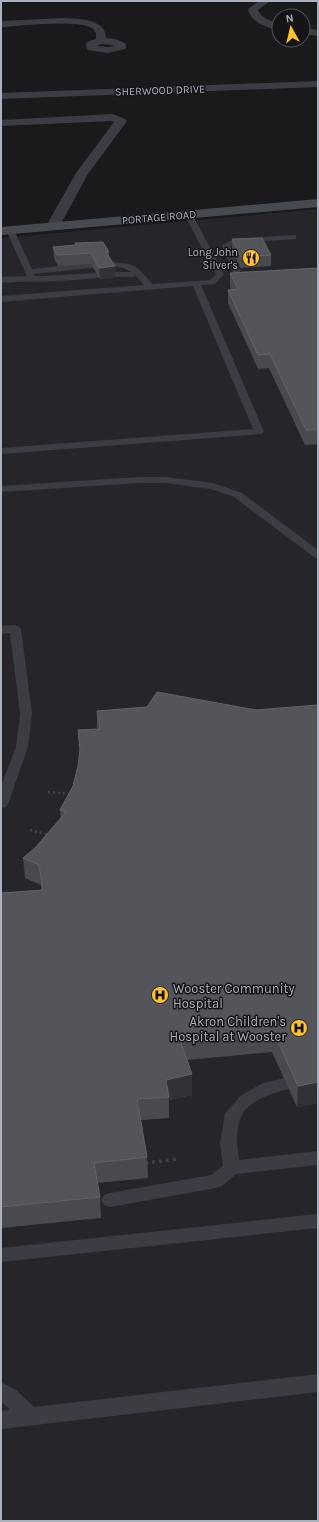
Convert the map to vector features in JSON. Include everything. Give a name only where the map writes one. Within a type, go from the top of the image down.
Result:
[{"type":"main road","name":"PORTAGE ROAD","points":[[6,231],[318,203]]},
{"type":"street","points":[[265,1],[254,9],[254,14],[264,22],[271,24]]},
{"type":"street","points":[[1,24],[65,22],[82,23],[96,26],[101,33],[101,41]]},
{"type":"street","name":"SHERWOOD DRIVE","points":[[1,96],[318,84]]},
{"type":"street","points":[[1,123],[113,118],[121,121],[82,173],[54,226]]},
{"type":"lane","points":[[1,299],[212,282],[220,274],[188,214]]},
{"type":"lane","points":[[6,231],[30,275]]},
{"type":"lane","points":[[217,277],[242,275],[226,244],[235,241],[293,237]]},
{"type":"lane","points":[[1,280],[30,275],[48,280],[116,274],[141,275],[150,288]]},
{"type":"lane","points":[[1,450],[258,432],[196,284]]},
{"type":"lane","points":[[1,489],[139,480],[166,480],[213,486],[238,495],[318,555]]},
{"type":"lane","points":[[1,630],[15,629],[26,714],[22,747],[1,804]]},
{"type":"lane","points":[[232,1168],[228,1143],[233,1114],[246,1100],[269,1087],[318,1077]]},
{"type":"lane","points":[[110,1200],[216,1181],[232,1168],[318,1158]]},
{"type":"lane","points":[[1,1255],[318,1221]]},
{"type":"lane","points":[[1,1420],[318,1383]]},
{"type":"lane","points":[[1,1391],[9,1396],[31,1417]]},
{"type":"path","points":[[48,792],[76,794]]},
{"type":"path","points":[[30,830],[56,836]]},
{"type":"path","points":[[145,1163],[178,1159]]},
{"type":"shaded area","name":"Wooster Community Hospital","points":[[318,209],[318,1521],[1,1521],[1,238]]},
{"type":"building","points":[[262,238],[271,255],[241,257],[232,239]]},
{"type":"building","points":[[103,242],[109,252],[106,252],[115,266],[99,268],[91,253],[57,255],[53,247],[76,245],[75,243]]},
{"type":"building","points":[[318,268],[318,429],[306,430],[270,354],[258,355],[228,290],[238,289],[230,273]]},
{"type":"building","points":[[157,692],[256,710],[317,705],[318,1082],[298,1086],[273,1031],[180,1040],[192,1074],[166,1080],[169,1097],[137,1099],[147,1157],[94,1163],[100,1197],[1,1207],[1,893],[43,890],[39,865],[23,858],[35,848],[66,812],[60,810],[73,786],[78,766],[80,749],[78,730],[100,729],[97,711],[147,707]]},
{"type":"place","name":"Long John Silver's","points":[[251,258]]},
{"type":"place","name":"Wooster Community Hospital","points":[[160,995]]},
{"type":"place","name":"Akron Children's Hospital at Wooster","points":[[299,1028]]}]
